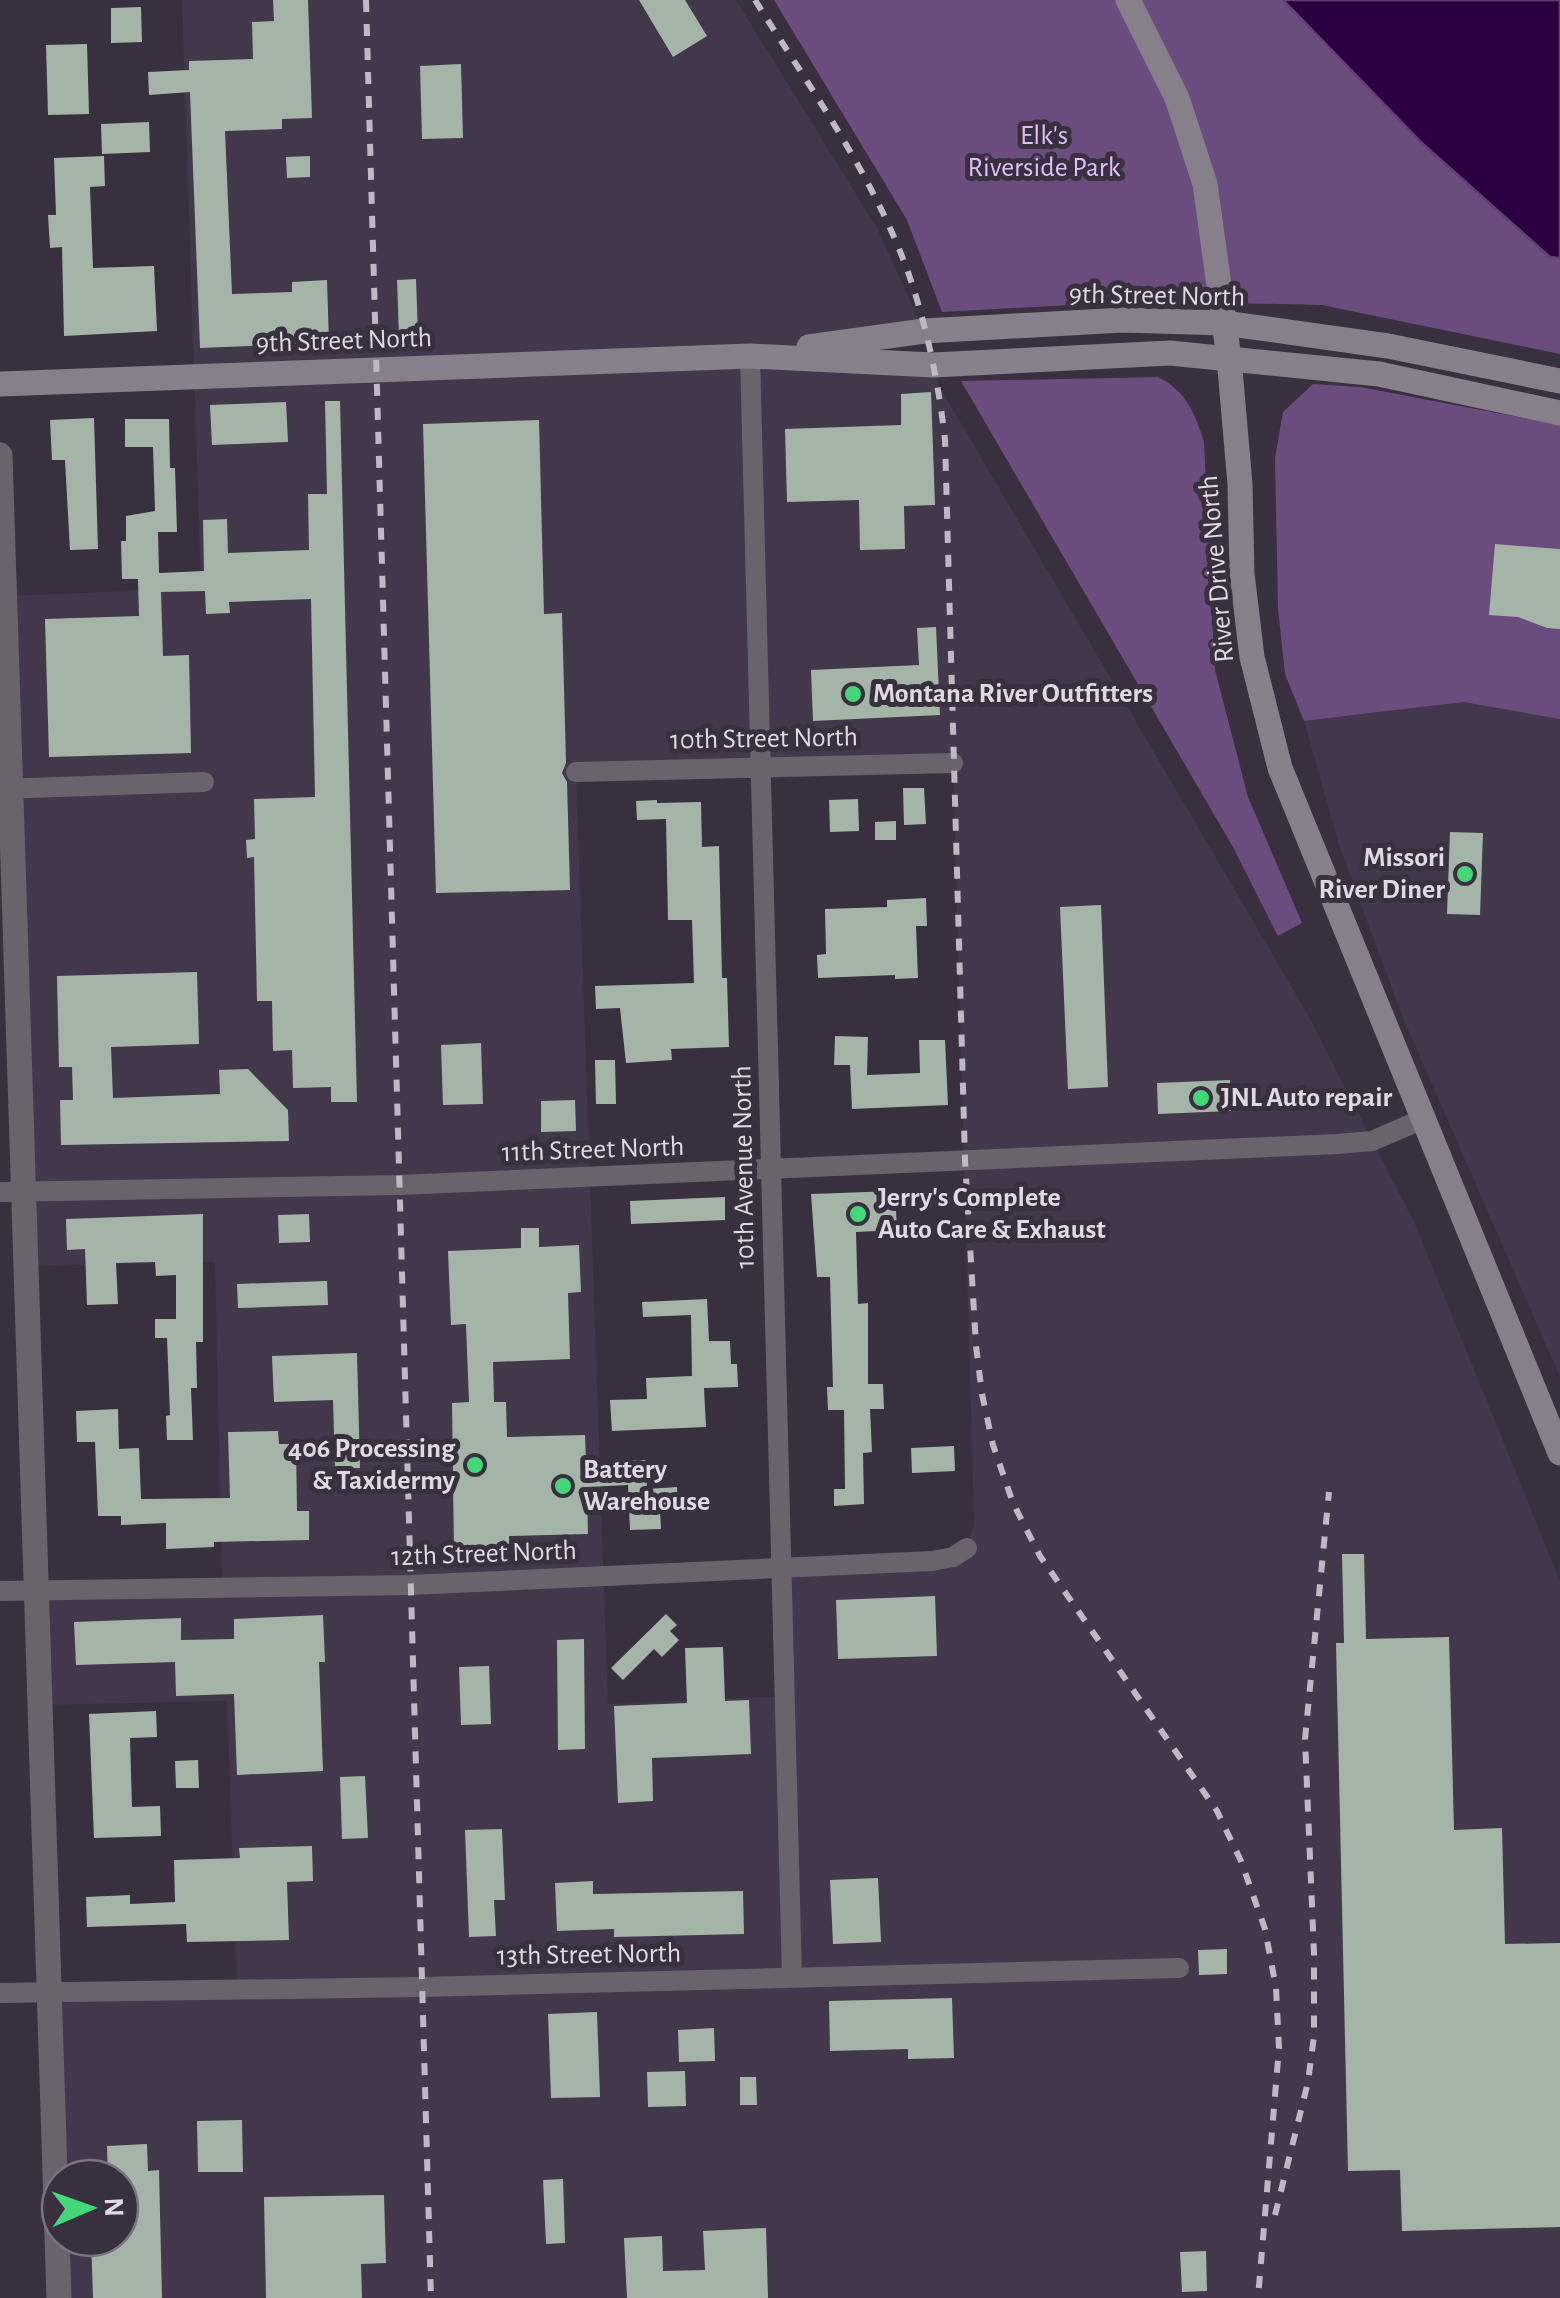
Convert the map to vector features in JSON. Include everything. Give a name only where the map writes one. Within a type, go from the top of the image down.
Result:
[{"type":"main road","name":"River Drive North","points":[[1128,0],[1177,98],[1206,184],[1228,358],[1240,484],[1242,574],[1252,657],[1280,768],[1560,1453]]},
{"type":"main road","name":"9th Street North","points":[[750,356],[924,331],[1124,320],[1224,323],[1388,346],[1560,381]]},
{"type":"main road","name":"9th Street North","points":[[0,384],[750,356],[933,365],[1170,354],[1379,374],[1560,412]]},
{"type":"street","name":"10th Avenue North","points":[[750,356],[792,1977]]},
{"type":"street","points":[[0,455],[13,1192],[34,1590],[59,2298]]},
{"type":"street","name":"10th Street North","points":[[576,772],[953,763]]},
{"type":"street","points":[[6,789],[204,782]]},
{"type":"street","name":"11th Street North","points":[[13,1192],[399,1185],[1338,1144],[1372,1141],[1424,1119]]},
{"type":"street","name":"12th Street North","points":[[0,1591],[410,1585],[782,1569],[932,1561],[954,1557],[968,1548]]},
{"type":"street","name":"13th Street North","points":[[0,1993],[1179,1968]]},
{"type":"shaded area","points":[[182,0],[736,0],[877,228],[924,331],[758,355],[933,365],[938,384],[1307,1013],[1415,1224],[1560,1581],[1560,2298],[59,2298],[58,2258],[140,2258],[140,2158],[55,2158],[50,1992],[237,1989],[227,1701],[39,1705],[34,1590],[222,1585],[215,1262],[27,1266],[5,596],[201,588]],"holes":[[[953,764],[974,1524],[967,1548],[782,1569],[785,1696],[608,1704],[576,772]]]},
{"type":"shaded area","points":[[1283,0],[1560,0],[1560,258],[1550,257],[1423,144]]},
{"type":"shaded area","points":[[1463,702],[1560,719],[1560,1377],[1403,1018],[1340,848],[1304,721]]},
{"type":"green space","name":"Elk's Riverside Park","points":[[774,0],[1283,0],[1423,144],[1550,257],[1560,258],[1560,354],[1322,305],[1143,301],[942,312],[907,220]]},
{"type":"green space","points":[[1158,377],[1176,389],[1188,404],[1204,442],[1215,670],[1248,797],[1302,923],[1278,936],[1233,847],[961,381]]},
{"type":"green space","points":[[1313,384],[1360,387],[1560,425],[1560,719],[1463,702],[1304,721],[1285,674],[1278,609],[1275,458],[1283,412]]},
{"type":"building","points":[[273,0],[308,0],[312,118],[282,119],[282,129],[225,131],[232,294],[292,292],[292,282],[327,280],[329,343],[200,348],[190,92],[149,95],[148,72],[189,70],[189,61],[253,59],[252,22],[274,21]]},
{"type":"building","points":[[639,0],[685,0],[707,36],[673,57]]},
{"type":"building","points":[[141,7],[142,42],[111,43],[111,8]]},
{"type":"building","points":[[87,44],[89,114],[48,115],[46,45]]},
{"type":"building","points":[[461,64],[463,138],[422,139],[420,66]]},
{"type":"building","points":[[149,122],[150,152],[102,154],[101,124]]},
{"type":"building","points":[[104,156],[105,186],[90,187],[93,268],[154,266],[157,331],[64,336],[62,247],[50,248],[48,215],[56,215],[54,158]]},
{"type":"building","points":[[310,156],[310,177],[287,178],[286,157]]},
{"type":"building","points":[[416,279],[418,335],[399,336],[397,280]]},
{"type":"building","points":[[931,392],[935,505],[904,506],[905,549],[860,550],[859,500],[787,502],[785,429],[901,425],[901,394]]},
{"type":"building","points":[[325,401],[340,401],[357,1102],[331,1102],[331,1087],[293,1088],[292,1050],[273,1051],[272,1001],[257,1001],[254,857],[247,858],[246,840],[255,839],[254,799],[315,797],[311,599],[229,602],[230,613],[206,614],[205,591],[161,592],[163,656],[189,655],[191,753],[49,757],[45,619],[139,616],[138,579],[122,579],[121,541],[126,541],[126,516],[155,511],[153,447],[125,447],[125,419],[169,419],[177,532],[158,532],[159,573],[204,571],[203,520],[227,519],[228,553],[309,550],[308,494],[327,494]]},
{"type":"building","points":[[286,402],[288,442],[212,445],[210,405]]},
{"type":"building","points":[[94,418],[98,549],[70,550],[65,460],[52,460],[50,420]]},
{"type":"building","points":[[539,420],[544,614],[562,613],[566,763],[562,773],[567,782],[570,890],[436,893],[423,424]]},
{"type":"building","points":[[1495,544],[1560,549],[1560,629],[1518,617],[1489,615]]},
{"type":"building","points":[[936,627],[940,715],[813,721],[811,670],[919,665],[917,628]]},
{"type":"building","points":[[903,788],[924,788],[926,824],[904,825]]},
{"type":"building","points":[[858,799],[859,831],[830,832],[829,800]]},
{"type":"building","points":[[636,801],[701,802],[702,847],[719,846],[722,978],[727,978],[729,1047],[671,1049],[672,1060],[626,1063],[620,1008],[596,1009],[595,986],[694,983],[692,920],[668,920],[666,819],[637,820]]},
{"type":"building","points":[[896,821],[896,840],[875,840],[875,822]]},
{"type":"building","name":"Missori River Diner","points":[[1450,832],[1483,833],[1480,915],[1447,914]]},
{"type":"building","points":[[926,898],[927,926],[916,926],[918,978],[818,978],[817,955],[826,954],[825,909],[887,907],[887,900]]},
{"type":"building","points":[[1101,905],[1108,1087],[1068,1089],[1060,907]]},
{"type":"building","points":[[197,972],[199,1044],[111,1047],[113,1098],[220,1094],[219,1070],[248,1069],[288,1110],[289,1141],[61,1145],[60,1100],[73,1100],[72,1067],[59,1067],[57,976]]},
{"type":"building","points":[[835,1036],[868,1037],[867,1075],[920,1073],[919,1040],[945,1040],[948,1105],[852,1109],[850,1065],[834,1065]]},
{"type":"building","points":[[481,1043],[483,1104],[443,1105],[441,1045]]},
{"type":"building","points":[[595,1060],[615,1060],[616,1104],[596,1104]]},
{"type":"building","points":[[1230,1080],[1231,1111],[1158,1114],[1157,1083]]},
{"type":"building","points":[[575,1100],[576,1131],[541,1132],[541,1101]]},
{"type":"building","points":[[895,1191],[897,1230],[856,1232],[858,1304],[868,1303],[868,1384],[883,1384],[884,1409],[870,1409],[872,1452],[863,1453],[864,1504],[834,1506],[834,1489],[845,1489],[844,1410],[828,1410],[827,1387],[833,1387],[830,1277],[817,1277],[811,1194]]},
{"type":"building","points":[[725,1197],[725,1220],[631,1224],[630,1201]]},
{"type":"building","points":[[203,1214],[203,1342],[196,1342],[197,1388],[191,1388],[193,1440],[167,1440],[167,1338],[155,1338],[155,1319],[176,1319],[176,1275],[156,1276],[155,1262],[116,1263],[118,1304],[87,1305],[85,1249],[67,1250],[66,1219]]},
{"type":"building","points":[[309,1214],[310,1242],[279,1243],[278,1215]]},
{"type":"building","points":[[521,1228],[539,1228],[539,1247],[579,1245],[581,1292],[568,1293],[570,1359],[493,1362],[494,1402],[506,1402],[507,1437],[585,1435],[586,1462],[646,1460],[647,1489],[677,1487],[678,1508],[660,1509],[661,1529],[630,1530],[628,1485],[587,1487],[588,1534],[509,1536],[509,1553],[454,1554],[452,1403],[469,1402],[466,1324],[451,1325],[448,1251],[521,1248]]},
{"type":"building","points":[[327,1281],[328,1305],[238,1308],[237,1284]]},
{"type":"building","points":[[707,1299],[709,1341],[730,1341],[738,1387],[704,1388],[706,1427],[612,1431],[610,1400],[647,1399],[646,1378],[692,1376],[691,1315],[643,1317],[642,1302]]},
{"type":"building","points":[[357,1353],[360,1468],[335,1469],[333,1400],[274,1402],[272,1356]]},
{"type":"building","points":[[118,1409],[119,1449],[139,1448],[141,1499],[230,1498],[228,1432],[278,1431],[279,1444],[296,1444],[297,1511],[309,1511],[309,1540],[214,1542],[214,1547],[166,1549],[166,1523],[121,1525],[121,1516],[98,1516],[95,1442],[77,1442],[76,1411]]},
{"type":"building","points":[[954,1446],[955,1471],[912,1473],[911,1448]]},
{"type":"building","points":[[1342,1554],[1364,1554],[1366,1639],[1449,1637],[1454,1830],[1502,1828],[1505,1944],[1560,1943],[1560,2227],[1402,2231],[1400,2170],[1348,2171],[1336,1643],[1344,1643]]},
{"type":"building","points":[[935,1596],[937,1656],[838,1659],[836,1600]]},
{"type":"building","points":[[666,1614],[677,1625],[670,1631],[679,1640],[662,1657],[654,1649],[623,1680],[611,1668]]},
{"type":"building","points":[[323,1615],[325,1662],[319,1662],[323,1771],[237,1775],[234,1694],[176,1696],[175,1662],[76,1665],[74,1622],[181,1618],[181,1640],[234,1639],[234,1619]]},
{"type":"building","points":[[584,1639],[585,1749],[558,1750],[557,1640]]},
{"type":"building","points":[[723,1647],[725,1701],[749,1700],[751,1754],[652,1758],[653,1801],[618,1803],[614,1706],[687,1703],[685,1648]]},
{"type":"building","points":[[489,1666],[491,1724],[461,1725],[459,1667]]},
{"type":"building","points":[[156,1711],[157,1737],[130,1738],[132,1807],[160,1806],[161,1836],[94,1838],[89,1714]]},
{"type":"building","points":[[198,1760],[199,1788],[176,1788],[175,1761]]},
{"type":"building","points":[[365,1776],[368,1838],[342,1839],[340,1777]]},
{"type":"building","points":[[502,1829],[505,1900],[494,1900],[496,1936],[469,1937],[465,1830]]},
{"type":"building","points":[[312,1846],[313,1881],[287,1882],[289,1940],[187,1942],[186,1924],[87,1927],[86,1897],[130,1895],[130,1904],[175,1902],[174,1860],[240,1858],[239,1848]]},
{"type":"building","points":[[878,1878],[881,1942],[833,1944],[830,1880]]},
{"type":"building","points":[[593,1881],[593,1894],[743,1891],[744,1934],[614,1937],[614,1929],[557,1931],[555,1883]]},
{"type":"building","points":[[1227,1949],[1227,1974],[1199,1975],[1198,1950]]},
{"type":"building","points":[[952,1998],[954,2058],[908,2059],[908,2049],[830,2051],[829,2001]]},
{"type":"building","points":[[597,2012],[600,2097],[551,2098],[548,2014]]},
{"type":"building","points":[[714,2028],[715,2061],[679,2062],[678,2030]]},
{"type":"building","points":[[685,2071],[686,2106],[648,2107],[647,2072]]},
{"type":"building","points":[[740,2077],[756,2077],[757,2105],[740,2105]]},
{"type":"building","points":[[242,2120],[243,2172],[198,2172],[197,2121]]},
{"type":"building","points":[[147,2144],[148,2171],[159,2170],[162,2298],[93,2298],[92,2258],[140,2258],[140,2158],[107,2158],[107,2146]]},
{"type":"building","points":[[563,2179],[565,2243],[546,2244],[543,2180]]},
{"type":"building","points":[[384,2195],[386,2263],[361,2264],[362,2298],[266,2298],[264,2197]]},
{"type":"building","points":[[766,2228],[768,2298],[627,2298],[624,2238],[662,2236],[663,2271],[705,2270],[703,2231]]},
{"type":"building","points":[[1206,2251],[1207,2291],[1182,2292],[1180,2252]]},
{"type":"railway","points":[[366,0],[431,2298]]},
{"type":"railway","points":[[755,0],[840,133],[878,203],[909,275],[932,356],[945,440],[965,1160],[982,1394],[993,1445],[1013,1503],[1040,1556],[1217,1811],[1241,1861],[1265,1929],[1276,1988],[1279,2048],[1258,2298]]},
{"type":"railway","points":[[1275,2215],[1308,2082],[1314,2036],[1305,1739],[1329,1492]]},
{"type":"place","name":"Montana River Outfitters","points":[[853,694]]},
{"type":"place","name":"Missori River Diner","points":[[1465,874]]},
{"type":"place","name":"JNL Auto repair","points":[[1201,1098]]},
{"type":"place","name":"Jerry's Complete Auto Care & Exhaust","points":[[858,1214]]},
{"type":"place","name":"406 Processing & Taxidermy","points":[[475,1465]]},
{"type":"place","name":"Battery Warehouse","points":[[563,1486]]}]
